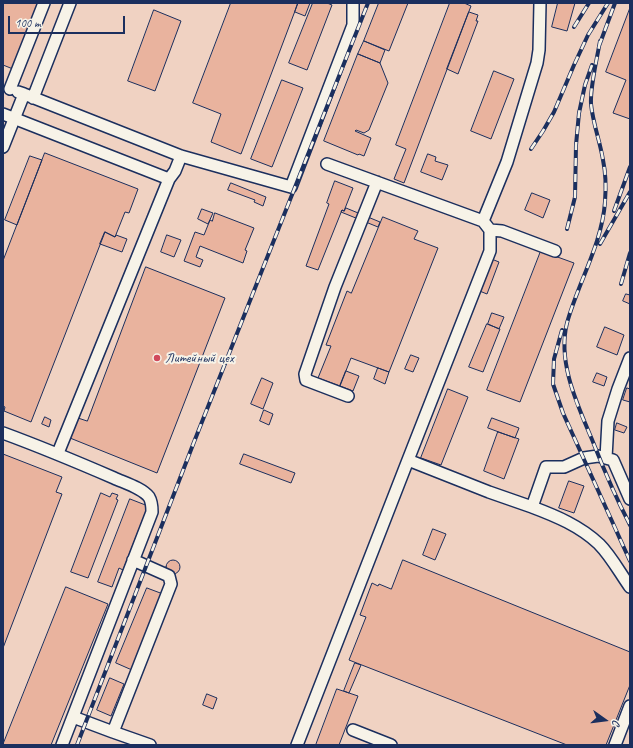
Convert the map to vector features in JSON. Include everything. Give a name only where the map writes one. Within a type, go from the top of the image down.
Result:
[{"type":"lane","points":[[44,3],[6,88],[181,156],[290,187],[353,25],[353,3]]},
{"type":"lane","points":[[3,148],[14,118],[28,96],[70,3]]},
{"type":"lane","points":[[483,221],[507,162],[537,63],[539,50],[540,3]]},
{"type":"lane","points":[[3,114],[170,179]]},
{"type":"lane","points":[[58,453],[170,179],[181,156]]},
{"type":"lane","points":[[297,745],[490,251],[490,230],[483,221],[327,164]]},
{"type":"lane","points":[[348,396],[306,380],[305,374],[335,287],[377,182]]},
{"type":"lane","points":[[490,230],[502,231],[554,252]]},
{"type":"lane","points":[[606,458],[608,422],[618,389],[630,358]]},
{"type":"lane","points":[[3,433],[58,453],[142,491],[149,497],[152,504],[152,512],[62,745]]},
{"type":"lane","points":[[532,507],[546,467],[564,467],[584,458],[598,456],[613,460],[630,498]]},
{"type":"lane","points":[[408,460],[552,515],[585,532],[600,545],[630,586]]},
{"type":"lane","points":[[113,732],[171,584],[169,576],[133,560]]},
{"type":"lane","points":[[615,745],[630,706]]},
{"type":"lane","points":[[73,717],[143,744]]},
{"type":"lane","points":[[353,730],[391,745]]},
{"type":"shaded area","points":[[3,3],[630,3],[630,745],[3,745]]},
{"type":"building","points":[[3,3],[38,3],[13,69],[3,65]]},
{"type":"building","points":[[231,3],[298,3],[241,154],[211,142],[221,114],[193,103]]},
{"type":"building","points":[[298,3],[310,3],[305,16],[295,12]]},
{"type":"building","points":[[313,3],[327,3],[332,5],[307,70],[289,63]]},
{"type":"building","points":[[379,3],[408,3],[389,51],[364,41]]},
{"type":"building","points":[[450,3],[464,3],[471,6],[404,183],[394,179],[406,149],[396,145]]},
{"type":"building","points":[[558,3],[575,3],[567,31],[552,27]]},
{"type":"building","points":[[630,8],[630,119],[613,113],[626,80],[606,72]]},
{"type":"building","points":[[154,10],[181,21],[155,91],[128,81]]},
{"type":"building","points":[[469,12],[478,15],[476,21],[478,21],[458,74],[447,69]]},
{"type":"building","points":[[364,41],[385,50],[380,63],[358,54]]},
{"type":"building","points":[[358,54],[380,63],[388,83],[369,130],[364,133],[355,131],[371,138],[364,156],[324,141]]},
{"type":"building","points":[[494,71],[514,79],[491,139],[471,131]]},
{"type":"building","points":[[282,80],[303,88],[272,167],[251,159]]},
{"type":"building","points":[[45,153],[138,189],[129,213],[125,212],[115,237],[105,232],[31,422],[4,411],[5,407],[3,406],[3,261]]},
{"type":"building","points":[[428,154],[436,157],[435,161],[448,165],[442,180],[421,172]]},
{"type":"building","points":[[30,156],[42,160],[17,225],[5,220]]},
{"type":"building","points":[[335,181],[353,188],[344,211],[342,210],[318,270],[306,266],[329,204],[327,203]]},
{"type":"building","points":[[231,183],[266,197],[263,206],[254,202],[255,200],[228,190]]},
{"type":"building","points":[[532,193],[550,200],[543,218],[525,210]]},
{"type":"building","points":[[346,208],[380,222],[378,227],[341,212]]},
{"type":"building","points":[[202,209],[213,213],[208,224],[198,219]]},
{"type":"building","points":[[215,213],[254,228],[245,250],[247,251],[243,263],[200,246],[196,257],[203,260],[200,267],[184,261],[195,232],[204,235],[210,220],[212,221]]},
{"type":"building","points":[[383,217],[418,231],[414,239],[438,248],[389,372],[351,358],[340,386],[318,378],[331,346],[326,345],[347,291],[351,293]]},
{"type":"building","points":[[105,232],[115,237],[116,235],[127,239],[122,252],[100,244]]},
{"type":"building","points":[[167,235],[181,240],[174,257],[161,252]]},
{"type":"building","points":[[541,251],[574,263],[520,402],[487,390]]},
{"type":"building","points":[[489,258],[499,262],[487,294],[477,290]]},
{"type":"building","name":"Литейный цех","points":[[146,267],[225,298],[157,473],[70,438],[78,418],[87,421]]},
{"type":"building","points":[[626,294],[630,295],[630,304],[623,301]]},
{"type":"building","points":[[492,313],[504,317],[499,329],[488,324]]},
{"type":"building","points":[[487,324],[500,329],[483,372],[469,367]]},
{"type":"building","points":[[605,327],[624,335],[617,355],[597,347]]},
{"type":"building","points":[[411,355],[419,358],[413,372],[405,369]]},
{"type":"building","points":[[378,368],[389,372],[385,384],[374,379]]},
{"type":"building","points":[[346,371],[359,376],[353,391],[340,386]]},
{"type":"building","points":[[597,373],[607,377],[604,386],[593,382]]},
{"type":"building","points":[[262,378],[273,383],[263,409],[251,404]]},
{"type":"building","points":[[627,388],[630,389],[630,402],[623,400]]},
{"type":"building","points":[[448,389],[468,397],[441,465],[421,458]]},
{"type":"building","points":[[264,410],[273,414],[269,425],[260,421]]},
{"type":"building","points":[[45,417],[51,420],[49,427],[42,424]]},
{"type":"building","points":[[492,418],[519,428],[515,438],[488,428]]},
{"type":"building","points":[[617,423],[627,427],[624,433],[615,430]]},
{"type":"building","points":[[498,432],[519,439],[504,479],[484,471]]},
{"type":"building","points":[[3,454],[62,477],[56,492],[62,494],[3,648]]},
{"type":"building","points":[[244,454],[295,473],[291,483],[240,464]]},
{"type":"building","points":[[569,481],[584,486],[574,513],[559,508]]},
{"type":"building","points":[[101,493],[110,497],[112,493],[118,495],[116,499],[118,500],[88,578],[71,572]]},
{"type":"building","points":[[130,499],[148,506],[123,570],[119,568],[112,587],[98,582]]},
{"type":"building","points":[[433,529],[446,534],[435,560],[423,555]]},
{"type":"building","points":[[170,560],[176,560],[180,564],[180,570],[176,574],[170,574],[166,570],[166,564]]},
{"type":"building","points":[[403,560],[630,652],[630,685],[606,745],[567,745],[349,660],[366,617],[360,615],[372,583],[391,589]]},
{"type":"building","points":[[66,587],[108,604],[51,745],[3,745]]},
{"type":"building","points":[[147,588],[163,594],[132,670],[116,663]]},
{"type":"building","points":[[355,663],[361,665],[349,693],[344,691]]},
{"type":"building","points":[[110,678],[124,684],[111,716],[97,710]]},
{"type":"building","points":[[337,689],[358,696],[339,745],[316,745]]},
{"type":"building","points":[[207,694],[217,698],[213,709],[203,705]]},
{"type":"railway","points":[[77,745],[194,442],[368,3]]},
{"type":"railway","points":[[574,27],[589,3]]},
{"type":"railway","points":[[531,149],[554,112],[588,35],[608,3]]},
{"type":"railway","points":[[599,46],[615,3]]},
{"type":"railway","points":[[600,41],[593,81],[591,104],[604,165],[606,181],[605,202],[603,218],[595,248],[567,323],[565,353],[567,369],[581,414],[630,525]]},
{"type":"railway","points":[[567,229],[575,197],[576,145],[579,113],[585,85],[592,65]]},
{"type":"railway","points":[[614,211],[630,167]]},
{"type":"railway","points":[[600,244],[630,192]]},
{"type":"railway","points":[[621,284],[630,253]]},
{"type":"railway","points":[[562,330],[554,359],[553,384],[563,413],[630,561]]},
{"type":"place","name":"Литейный цех","points":[[157,358]]}]
